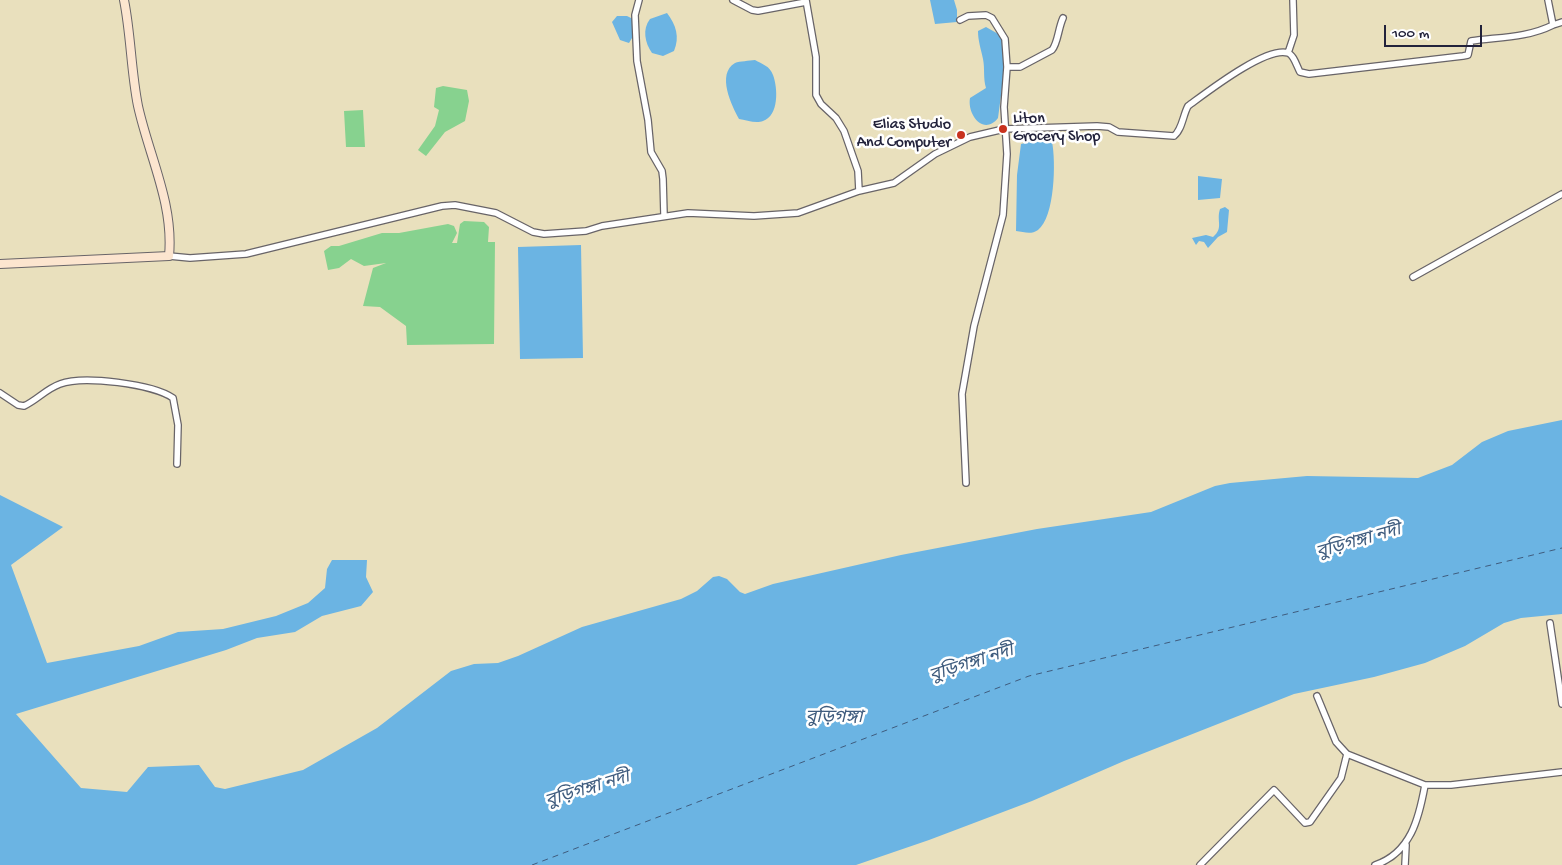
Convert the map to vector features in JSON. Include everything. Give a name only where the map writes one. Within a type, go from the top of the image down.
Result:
[{"type":"street","points":[[124,0],[138,103],[166,207],[170,240],[169,256]]},
{"type":"street","points":[[639,0],[635,15],[638,61],[648,120],[651,152],[662,171],[664,215]]},
{"type":"street","points":[[733,0],[752,10],[758,11],[806,1],[816,57],[816,95],[821,104],[836,118],[844,131],[858,171],[859,191]]},
{"type":"street","points":[[1288,53],[1294,35],[1293,0]]},
{"type":"street","points":[[1548,0],[1553,25]]},
{"type":"street","points":[[960,20],[968,16],[986,15],[992,18],[1005,39],[1007,67],[1004,129],[1007,154],[1003,215],[981,299],[962,394],[965,431],[964,474],[966,484]]},
{"type":"street","points":[[1007,67],[1020,67],[1052,50],[1055,46],[1057,31],[1063,18]]},
{"type":"street","points":[[0,264],[169,256],[190,258],[246,254],[442,206],[458,206],[496,213],[533,232],[544,234],[586,231],[664,215],[703,213],[754,216],[798,213],[859,191],[894,183],[935,154],[960,141],[1004,129],[1097,126],[1109,127],[1118,132],[1174,136],[1178,133],[1183,114],[1188,106],[1255,62],[1274,54],[1288,53],[1292,56],[1300,72],[1309,74],[1463,56],[1468,54],[1471,41],[1522,35],[1540,31],[1562,22]]},
{"type":"street","points":[[1413,277],[1562,194]]},
{"type":"street","points":[[0,393],[10,401],[24,406],[58,384],[77,379],[158,389],[173,398],[178,425],[177,464]]},
{"type":"street","points":[[1550,623],[1562,704]]},
{"type":"street","points":[[1316,696],[1336,742],[1347,754],[1425,785],[1450,786],[1562,772]]},
{"type":"street","points":[[1200,865],[1274,790],[1305,823],[1310,822],[1342,778],[1347,754]]},
{"type":"street","points":[[1375,865],[1394,857],[1406,842],[1423,803],[1425,785]]},
{"type":"street","points":[[1405,865],[1406,842]]},
{"type":"green space","points":[[443,86],[467,90],[469,101],[465,121],[445,132],[426,156],[418,150],[435,126],[439,110],[434,107],[436,88]]},
{"type":"green space","points":[[363,110],[365,147],[346,147],[344,111]]},
{"type":"green space","points":[[464,221],[484,222],[489,227],[488,242],[495,242],[494,344],[407,345],[406,326],[380,307],[363,306],[373,268],[386,263],[364,266],[351,259],[339,268],[328,270],[324,251],[331,246],[339,246],[382,233],[399,233],[448,224],[454,226],[457,233],[452,243],[457,243],[460,224]]},
{"type":"water","points":[[930,0],[954,0],[957,10],[957,22],[935,24]]},
{"type":"water","points":[[667,13],[675,27],[677,41],[674,51],[663,56],[652,53],[646,40],[645,32],[650,19]]},
{"type":"water","points":[[617,16],[627,16],[635,20],[635,33],[629,43],[620,40],[612,22]]},
{"type":"water","points":[[986,27],[1000,35],[1004,46],[1004,73],[998,118],[993,123],[987,125],[982,124],[974,117],[970,104],[970,98],[986,88],[978,31]]},
{"type":"water","points":[[755,60],[772,72],[775,81],[776,101],[775,108],[768,118],[763,121],[751,122],[739,119],[727,90],[726,82],[729,68],[735,63]]},
{"type":"water","points":[[1032,141],[1052,142],[1054,175],[1051,201],[1044,223],[1038,230],[1027,233],[1016,231],[1017,175],[1021,144]]},
{"type":"water","points":[[1198,176],[1222,179],[1220,198],[1198,200]]},
{"type":"water","points":[[1225,207],[1229,210],[1227,232],[1218,237],[1208,248],[1204,242],[1199,241],[1196,245],[1192,238],[1206,235],[1213,237],[1216,234],[1219,227],[1220,209]]},
{"type":"water","points":[[581,245],[583,358],[520,359],[518,247]]},
{"type":"water","name":"বুড়িগঙ্গা","points":[[1562,420],[1562,614],[1521,618],[1504,623],[1465,646],[1425,663],[1374,677],[1294,694],[1124,761],[1032,801],[856,865],[0,865],[0,495],[63,527],[11,565],[47,663],[139,646],[178,632],[223,629],[276,616],[308,603],[325,588],[327,569],[332,560],[367,560],[366,577],[373,592],[361,606],[322,616],[295,632],[257,638],[226,650],[16,714],[81,788],[127,792],[148,767],[199,765],[215,787],[225,789],[303,770],[377,728],[451,671],[474,664],[498,663],[582,627],[681,599],[697,591],[713,577],[719,576],[727,579],[740,592],[745,594],[773,584],[901,555],[1037,529],[1151,512],[1215,486],[1230,483],[1307,476],[1418,478],[1452,465],[1482,442],[1508,431]]},
{"type":"ferry route","points":[[532,865],[1029,676],[1562,548]]},
{"type":"place","name":"Liton Grocery Shop","points":[[1003,129]]},
{"type":"place","name":"Elias Studio And Computer","points":[[961,135]]},
{"type":"water label","name":"বুড়িগঙ্গা নদী","points":[[1359,543]]},
{"type":"water label","name":"বুড়িগঙ্গা নদী","points":[[972,665]]},
{"type":"water label","name":"বুড়িগঙ্গা নদী","points":[[588,791]]}]
